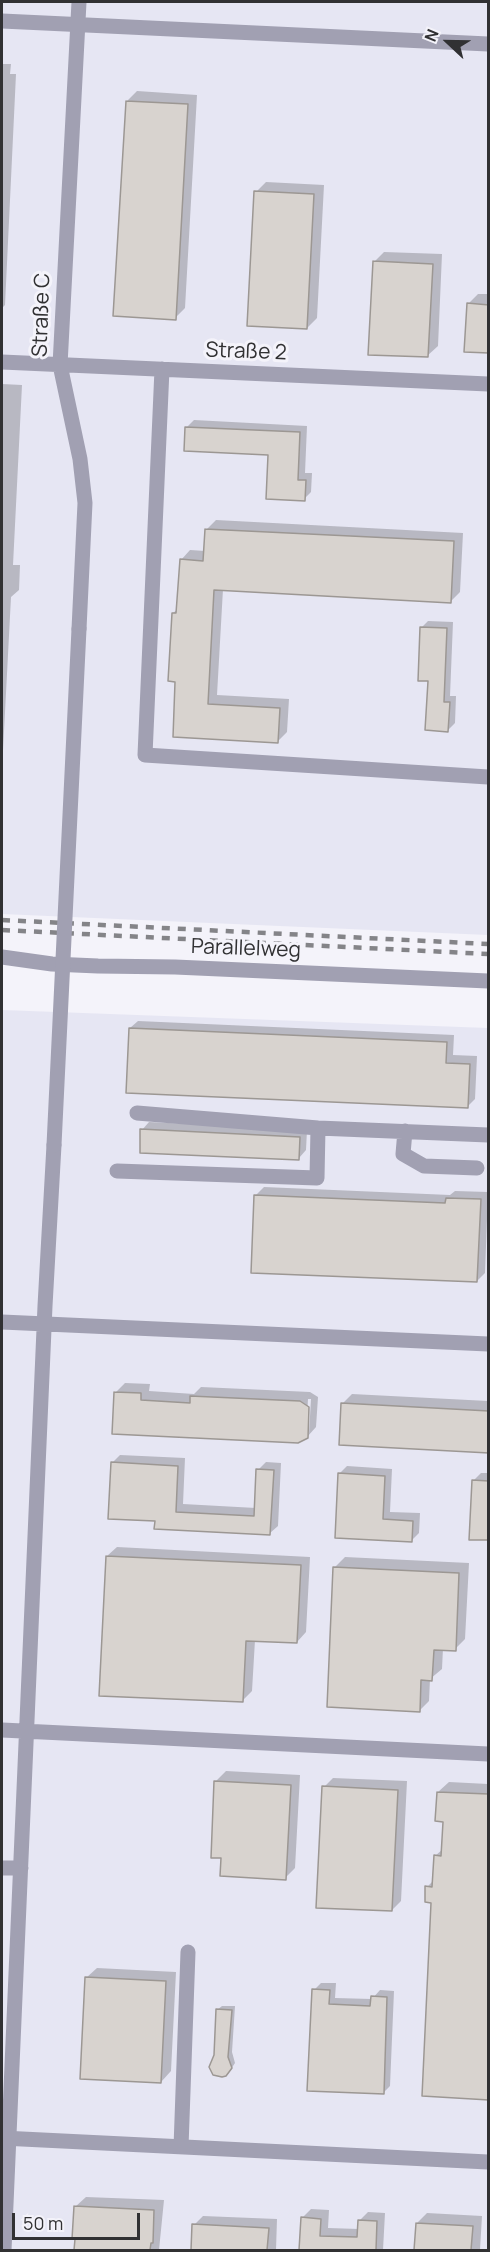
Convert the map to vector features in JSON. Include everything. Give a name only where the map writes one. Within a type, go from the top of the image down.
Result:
[{"type":"street","name":"Straße C","points":[[4,2250],[5,2139],[21,1868],[44,1324],[85,503],[80,459],[60,365],[79,2]]},
{"type":"street","points":[[2,21],[489,44]]},
{"type":"street","name":"Straße 2","points":[[2,362],[489,384]]},
{"type":"street","points":[[162,369],[145,755],[489,777]]},
{"type":"street","name":"Parallelweg","points":[[2,957],[52,964],[489,981]]},
{"type":"street","points":[[137,1113],[318,1128],[489,1135]]},
{"type":"street","points":[[117,1171],[317,1178],[318,1128]]},
{"type":"street","points":[[405,1131],[403,1154],[424,1166],[477,1168]]},
{"type":"street","points":[[2,1322],[489,1344]]},
{"type":"street","points":[[2,1730],[489,1754]]},
{"type":"street","points":[[2,1868],[21,1868]]},
{"type":"street","points":[[181,2147],[188,1952]]},
{"type":"street","points":[[5,2139],[489,2162]]},
{"type":"shaded area","points":[[2,2],[488,2],[488,935],[2,914]]},
{"type":"shaded area","points":[[2,1010],[488,1028],[488,2250],[2,2250]]},
{"type":"building","points":[[126,101],[188,104],[176,320],[113,316]]},
{"type":"building","points":[[254,191],[314,194],[307,329],[247,326]]},
{"type":"building","points":[[373,261],[433,264],[428,357],[368,355]]},
{"type":"building","points":[[467,303],[489,305],[489,353],[464,352]]},
{"type":"building","points":[[185,427],[300,432],[298,480],[306,480],[305,501],[266,499],[268,455],[184,451]]},
{"type":"building","points":[[205,529],[454,541],[451,603],[214,590],[208,704],[280,708],[278,743],[173,737],[175,682],[168,681],[172,613],[176,613],[180,559],[203,561]]},
{"type":"building","points":[[420,627],[447,628],[444,702],[450,702],[448,732],[425,730],[428,681],[418,681]]},
{"type":"building","points":[[129,1028],[447,1042],[446,1063],[470,1064],[468,1108],[126,1093]]},
{"type":"building","points":[[140,1129],[300,1137],[299,1160],[140,1153]]},
{"type":"building","points":[[254,1195],[445,1203],[446,1198],[481,1199],[477,1282],[251,1273]]},
{"type":"building","points":[[114,1392],[141,1393],[141,1400],[190,1403],[190,1396],[300,1401],[309,1407],[308,1438],[298,1443],[112,1434]]},
{"type":"building","points":[[341,1403],[489,1411],[489,1453],[339,1445]]},
{"type":"building","points":[[111,1462],[178,1466],[176,1512],[254,1516],[256,1469],[274,1470],[270,1535],[154,1529],[155,1521],[108,1519]]},
{"type":"building","points":[[338,1473],[385,1476],[383,1519],[413,1521],[412,1542],[335,1538]]},
{"type":"building","points":[[472,1480],[489,1481],[489,1540],[469,1540]]},
{"type":"building","points":[[106,1556],[301,1565],[297,1643],[246,1641],[243,1702],[99,1696]]},
{"type":"building","points":[[333,1567],[459,1573],[456,1651],[434,1650],[432,1681],[421,1680],[420,1712],[327,1707]]},
{"type":"building","points":[[214,1781],[291,1785],[286,1880],[220,1876],[221,1858],[211,1858]]},
{"type":"building","points":[[322,1786],[398,1790],[392,1911],[316,1908]]},
{"type":"building","points":[[437,1792],[489,1794],[489,2100],[422,2096],[431,1903],[425,1902],[425,1886],[432,1887],[434,1855],[441,1856],[443,1822],[435,1821]]},
{"type":"building","points":[[85,1977],[166,1981],[161,2083],[80,2079]]},
{"type":"building","points":[[312,1989],[330,1990],[329,2004],[370,2006],[371,1996],[387,1997],[384,2094],[307,2091]]},
{"type":"building","points":[[216,2009],[232,2010],[228,2057],[232,2068],[226,2076],[222,2077],[213,2075],[209,2067],[214,2055]]},
{"type":"building","points":[[74,2206],[154,2210],[153,2243],[151,2243],[150,2250],[74,2250],[75,2239],[72,2239]]},
{"type":"building","points":[[301,2217],[321,2219],[320,2236],[357,2237],[358,2220],[377,2221],[376,2250],[299,2250]]},
{"type":"building","points":[[416,2223],[473,2226],[471,2250],[414,2250]]},
{"type":"building","points":[[192,2224],[269,2228],[267,2250],[191,2250]]},
{"type":"railway","points":[[2,920],[488,944]]},
{"type":"railway","points":[[2,930],[488,954]]}]
